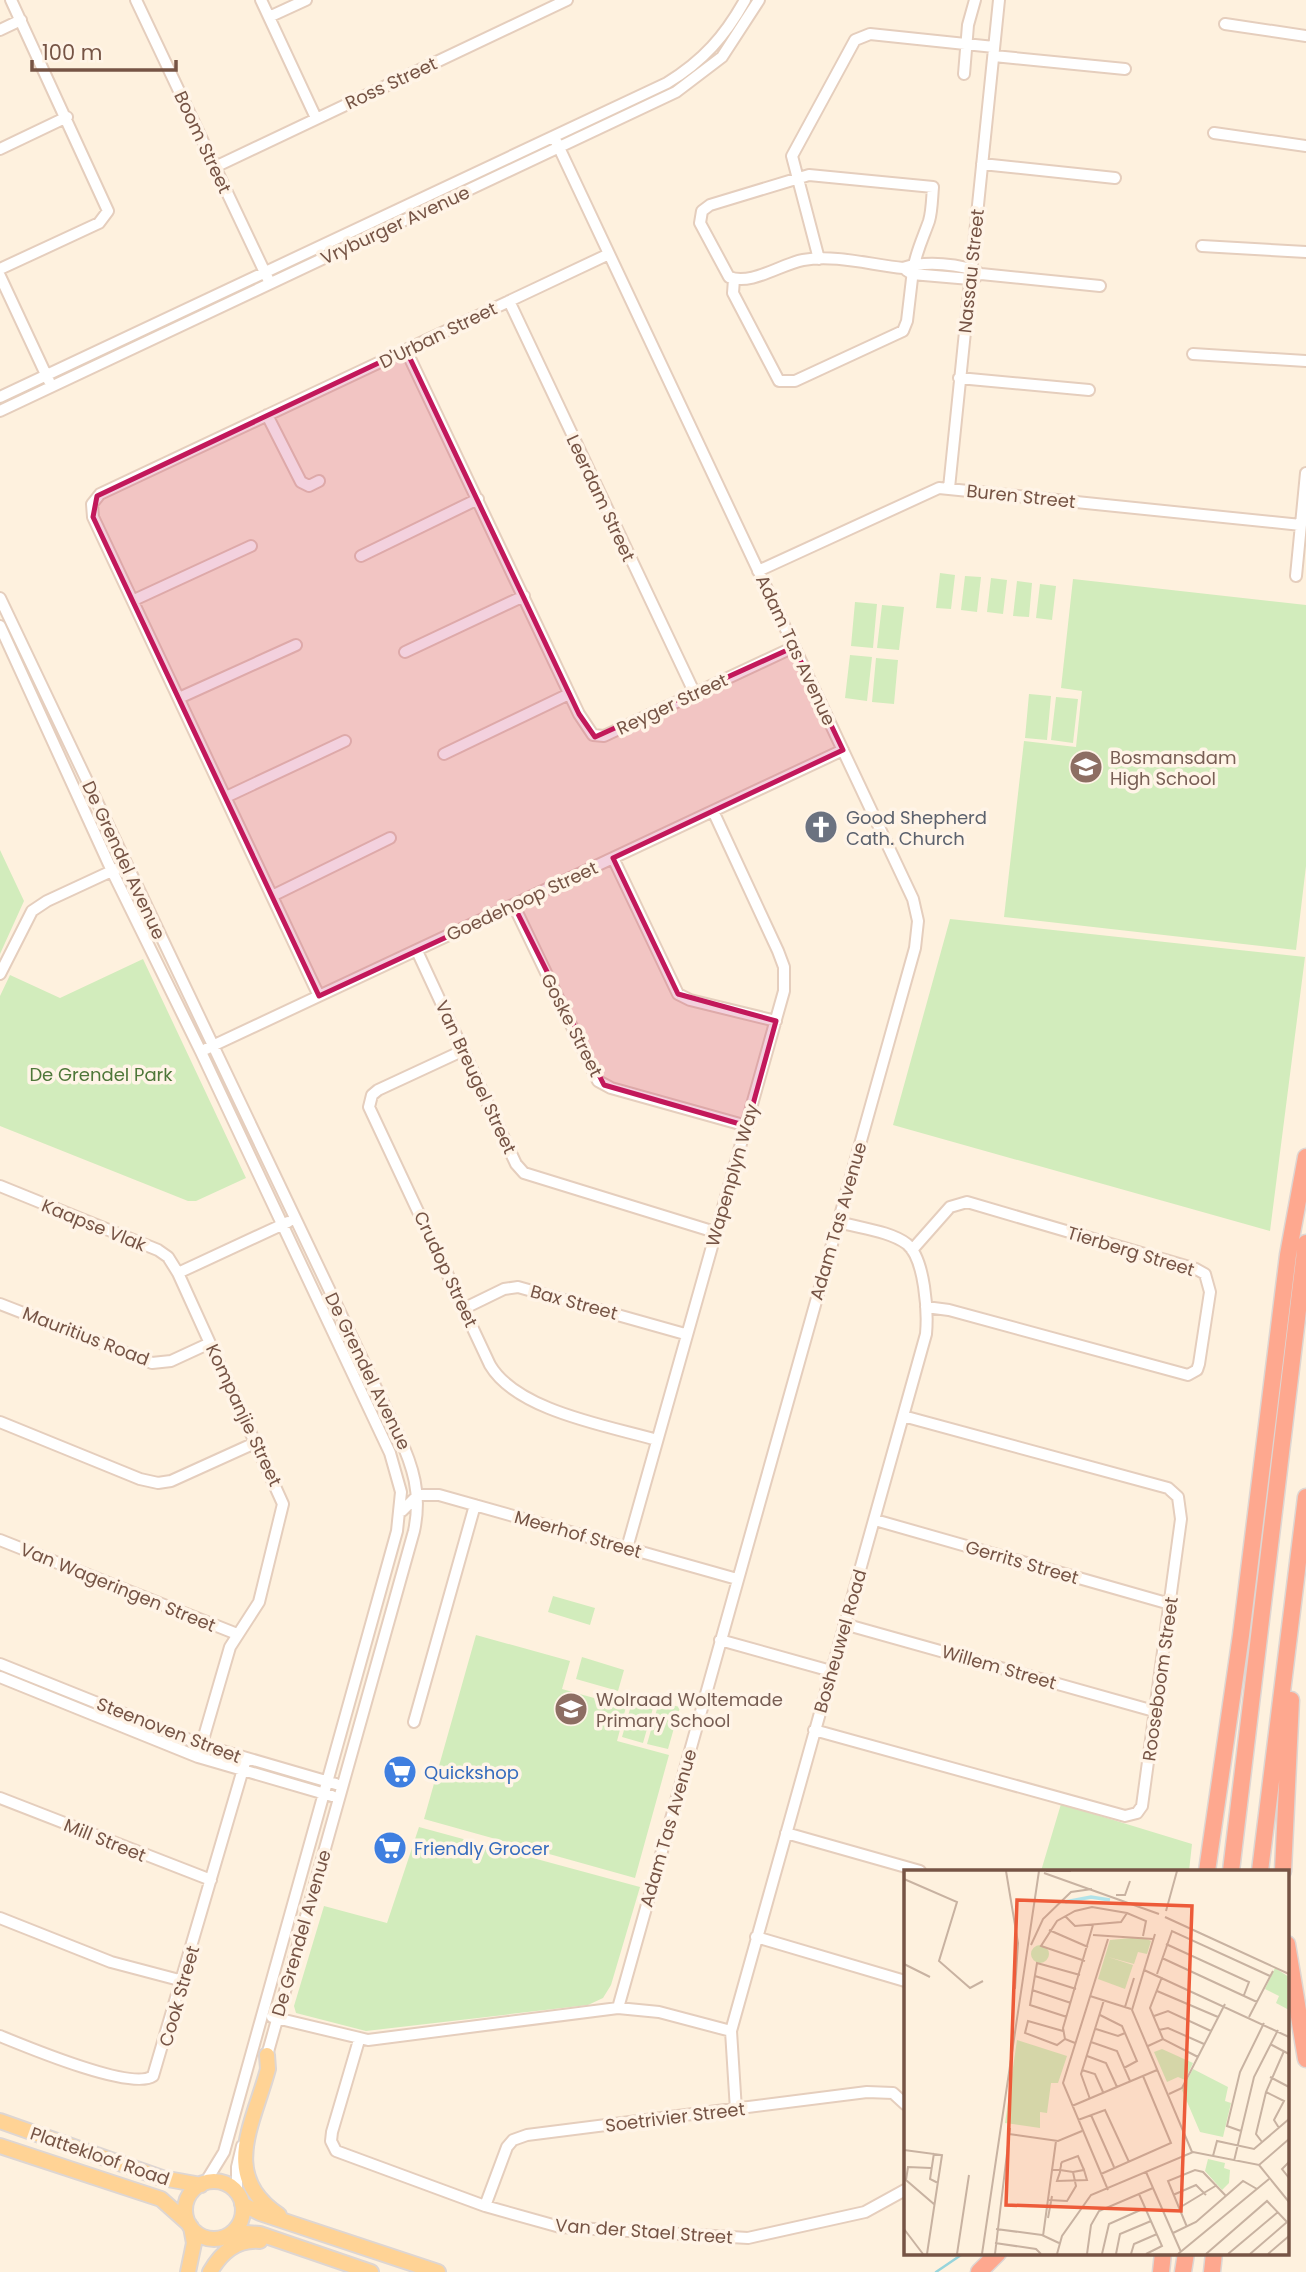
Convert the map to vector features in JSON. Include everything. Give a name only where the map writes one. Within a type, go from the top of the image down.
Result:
[{"type":"highway","points":[[1207,1870],[1241,1635],[1288,1255],[1306,1157]]},
{"type":"highway","points":[[1231,1870],[1306,1243]]},
{"type":"highway","points":[[1260,1870],[1306,1497]]},
{"type":"highway","points":[[1283,1870],[1296,1582]]},
{"type":"highway","points":[[1288,1950],[1306,2059]]},
{"type":"highway","points":[[979,2272],[997,2254]]},
{"type":"highway","points":[[1161,2272],[1163,2254]]},
{"type":"highway","points":[[1183,2272],[1186,2254]]},
{"type":"highway","points":[[1212,2272],[1214,2254]]},
{"type":"main road","points":[[267,2055],[268,2069],[244,2169],[248,2183],[260,2200],[296,2225]]},
{"type":"main road","name":"Plattekloof Road","points":[[0,2121],[151,2175],[203,2184],[222,2183],[240,2198],[296,2225],[438,2272]]},
{"type":"main road","name":"Plattekloof Road","points":[[0,2146],[161,2199],[202,2237],[260,2234],[371,2272]]},
{"type":"main road","name":"Plattekloof Road","points":[[190,2225],[186,2202],[203,2184]]},
{"type":"main road","points":[[205,2272],[227,2235],[242,2217],[240,2198]]},
{"type":"main road","points":[[188,2272],[193,2247],[190,2225]]},
{"type":"main road","points":[[210,2272],[222,2255],[239,2243],[252,2241],[285,2244]]},
{"type":"street","points":[[0,269],[99,223],[107,215],[107,206],[11,0]]},
{"type":"street","name":"Boom Street","points":[[136,0],[267,278]]},
{"type":"street","points":[[261,0],[316,118]]},
{"type":"street","points":[[269,17],[306,0]]},
{"type":"street","name":"Ross Street","points":[[215,166],[567,0]]},
{"type":"street","name":"Vryburger Avenue","points":[[267,278],[685,72],[720,40],[745,0]]},
{"type":"street","name":"Vryburger Avenue","points":[[0,397],[49,380],[267,278],[559,148],[692,82],[722,57],[759,0]]},
{"type":"street","points":[[964,74],[966,44],[975,0]]},
{"type":"street","name":"Nassau Street","points":[[949,488],[959,378],[974,274],[999,0]]},
{"type":"street","points":[[0,30],[21,20]]},
{"type":"street","points":[[1226,24],[1306,36]]},
{"type":"street","points":[[819,259],[796,177],[793,151],[859,36],[870,34],[966,44],[994,52],[1125,69]]},
{"type":"street","points":[[0,149],[67,117]]},
{"type":"street","points":[[1214,132],[1306,146]]},
{"type":"street","name":"Adam Tas Avenue","points":[[554,137],[913,899],[919,930],[618,2008]]},
{"type":"street","points":[[982,164],[1115,178]]},
{"type":"street","points":[[734,279],[733,293],[775,376],[785,383],[795,381],[903,331],[907,321],[910,269],[930,219],[933,187],[809,175],[710,205],[700,214],[700,223],[724,272],[734,279],[746,278],[802,260],[819,259],[910,269],[974,274]]},
{"type":"street","points":[[1202,246],[1306,253]]},
{"type":"street","name":"D'Urban Street","points":[[319,996],[93,517],[91,507],[94,500],[267,415],[610,254]]},
{"type":"street","name":"Nassau Street","points":[[974,274],[1100,286]]},
{"type":"street","points":[[0,276],[49,380]]},
{"type":"street","name":"Leerdam Street","points":[[509,301],[695,694]]},
{"type":"street","name":"Reyger Street","points":[[406,350],[586,728],[598,737],[794,647]]},
{"type":"street","points":[[1193,354],[1306,360]]},
{"type":"street","points":[[959,378],[1089,390]]},
{"type":"street","name":"Vryburger Avenue","points":[[0,411],[49,380]]},
{"type":"street","points":[[267,415],[301,482],[309,486],[320,481]]},
{"type":"street","points":[[1296,576],[1306,473]]},
{"type":"street","name":"Buren Street","points":[[758,571],[931,490],[949,488],[1301,526]]},
{"type":"street","points":[[361,556],[478,499]]},
{"type":"street","points":[[134,600],[251,546]]},
{"type":"street","points":[[405,652],[524,596]]},
{"type":"street","name":"De Grendel Avenue","points":[[0,598],[126,864],[283,1225],[398,1473],[400,1513],[329,1782],[224,2152],[203,2184]]},
{"type":"street","name":"De Grendel Avenue","points":[[0,626],[112,871],[294,1219],[398,1434],[411,1463],[418,1495],[414,1531],[237,2167],[240,2198]]},
{"type":"street","points":[[179,698],[296,645]]},
{"type":"street","points":[[444,754],[569,694]]},
{"type":"street","points":[[226,797],[345,741]]},
{"type":"street","name":"Goedehoop Street","points":[[207,1049],[843,750]]},
{"type":"street","name":"Wapenplyn Way","points":[[627,1548],[685,1334],[784,991],[784,967],[713,811]]},
{"type":"street","points":[[272,896],[390,838]]},
{"type":"street","points":[[612,859],[678,994],[690,1000],[776,1021]]},
{"type":"street","points":[[0,974],[32,911],[47,901],[126,864]]},
{"type":"street","name":"Goske Street","points":[[514,906],[598,1081],[611,1088],[747,1126]]},
{"type":"street","name":"Van Breugel Street","points":[[417,951],[516,1164],[524,1173],[715,1232]]},
{"type":"street","name":"Crudop Street","points":[[462,1051],[374,1093],[369,1107],[494,1371],[510,1387],[550,1408],[657,1440]]},
{"type":"street","name":"Kaapse Vlak","points":[[0,1186],[158,1250],[168,1257],[178,1273]]},
{"type":"street","name":"Tierberg Street","points":[[912,1250],[950,1207],[967,1202],[1196,1269],[1205,1274],[1210,1287],[1199,1364],[1193,1374],[1188,1375],[949,1310],[926,1307]]},
{"type":"street","points":[[178,1273],[294,1219]]},
{"type":"street","points":[[839,1222],[899,1239],[912,1250]]},
{"type":"street","name":"Bosheuwel Road","points":[[736,2110],[731,2031],[926,1334],[926,1307],[919,1264],[912,1250]]},
{"type":"street","name":"Kompanjie Street","points":[[178,1273],[282,1498],[283,1515],[257,1607],[230,1647],[198,1757]]},
{"type":"street","name":"Bax Street","points":[[465,1308],[504,1289],[517,1287],[685,1334]]},
{"type":"street","name":"Mauritius Road","points":[[0,1304],[152,1363],[171,1361],[210,1343]]},
{"type":"street","name":"Rooseboom Street","points":[[814,1730],[1128,1817],[1137,1813],[1143,1803],[1182,1510],[1173,1491],[1030,1448],[903,1416]]},
{"type":"street","points":[[0,1422],[139,1479],[158,1483],[171,1481],[257,1442]]},
{"type":"street","points":[[398,1473],[406,1488],[418,1495],[407,1503],[400,1513]]},
{"type":"street","name":"Meerhof Street","points":[[418,1495],[439,1495],[737,1579]]},
{"type":"street","points":[[414,1722],[474,1505]]},
{"type":"street","name":"Gerrits Street","points":[[875,1520],[1170,1604]]},
{"type":"street","name":"Van Wageringen Street","points":[[0,1541],[237,1634]]},
{"type":"street","name":"Willem Street","points":[[844,1623],[1154,1711]]},
{"type":"street","points":[[720,1640],[831,1671]]},
{"type":"street","name":"Steenoven Street","points":[[0,1664],[202,1745],[342,1786]]},
{"type":"street","name":"Steenoven Street","points":[[0,1677],[198,1757],[338,1798]]},
{"type":"street","name":"Cook Street","points":[[0,2036],[52,2057],[138,2081],[146,2080],[158,2069],[246,1759]]},
{"type":"street","name":"Mill Street","points":[[0,1798],[211,1880]]},
{"type":"street","points":[[786,1833],[916,1870]]},
{"type":"street","points":[[0,1918],[111,1962],[183,1981]]},
{"type":"street","points":[[756,1937],[904,1981]]},
{"type":"street","points":[[264,2014],[359,2040],[618,2008],[659,2012],[731,2031]]},
{"type":"street","name":"Van der Stael Street","points":[[359,2040],[332,2132],[331,2141],[335,2151],[545,2225],[748,2238],[865,2212],[904,2191]]},
{"type":"street","name":"Soetrivier Street","points":[[485,2206],[502,2154],[513,2140],[520,2137],[883,2091],[893,2094],[904,2103]]},
{"type":"highlighted area","points":[[406,350],[579,714],[595,737],[794,647],[843,750],[613,858],[678,994],[776,1021],[747,1126],[604,1085],[514,906],[319,996],[93,517],[97,496]]},
{"type":"green space","points":[[940,573],[955,575],[951,609],[936,608]]},
{"type":"green space","points":[[965,576],[981,577],[977,612],[961,610]]},
{"type":"green space","points":[[991,578],[1007,580],[1003,614],[987,612]]},
{"type":"green space","points":[[1073,579],[1306,605],[1306,866],[1296,950],[1004,917],[1024,741],[1076,747],[1082,691],[1061,688]]},
{"type":"green space","points":[[1017,581],[1032,583],[1029,617],[1013,616]]},
{"type":"green space","points":[[1040,584],[1056,586],[1052,620],[1036,618]]},
{"type":"green space","points":[[855,602],[877,604],[873,648],[851,646]]},
{"type":"green space","points":[[882,605],[904,607],[899,650],[877,648]]},
{"type":"green space","points":[[850,655],[872,657],[867,701],[845,698]]},
{"type":"green space","points":[[876,658],[898,660],[894,704],[872,702]]},
{"type":"green space","points":[[1029,694],[1051,696],[1047,740],[1025,738]]},
{"type":"green space","points":[[1056,697],[1078,699],[1073,743],[1051,740]]},
{"type":"green space","points":[[0,850],[24,901],[0,954]]},
{"type":"green space","points":[[950,919],[1305,957],[1270,1231],[893,1125]]},
{"type":"green space","name":"De Grendel Park","points":[[143,959],[246,1178],[196,1201],[188,1201],[0,1126],[0,996],[10,975],[60,998]]},
{"type":"green space","points":[[553,1596],[595,1608],[590,1625],[548,1612]]},
{"type":"green space","points":[[476,1635],[570,1661],[562,1689],[626,1707],[617,1741],[669,1755],[635,1878],[424,1819]]},
{"type":"green space","points":[[582,1657],[624,1670],[618,1691],[576,1679]]},
{"type":"green space","points":[[634,1695],[655,1701],[643,1743],[622,1737]]},
{"type":"green space","points":[[659,1702],[680,1707],[668,1749],[647,1744]]},
{"type":"green space","points":[[1061,1804],[1192,1844],[1189,1870],[1041,1870]]},
{"type":"green space","points":[[419,1827],[640,1887],[611,1985],[603,1998],[588,2005],[366,2031],[296,2013],[294,2006],[324,1906],[387,1923]]},
{"type":"waterway","points":[[936,2272],[963,2254]]},
{"type":"place","name":"Bosmansdam High School","points":[[1086,767]]},
{"type":"place","name":"Good Shepherd Cath. Church","points":[[821,827]]},
{"type":"place","name":"Wolraad Woltemade Primary School","points":[[571,1709]]},
{"type":"place","name":"Quickshop","points":[[400,1772]]},
{"type":"place","name":"Friendly Grocer","points":[[390,1848]]}]
